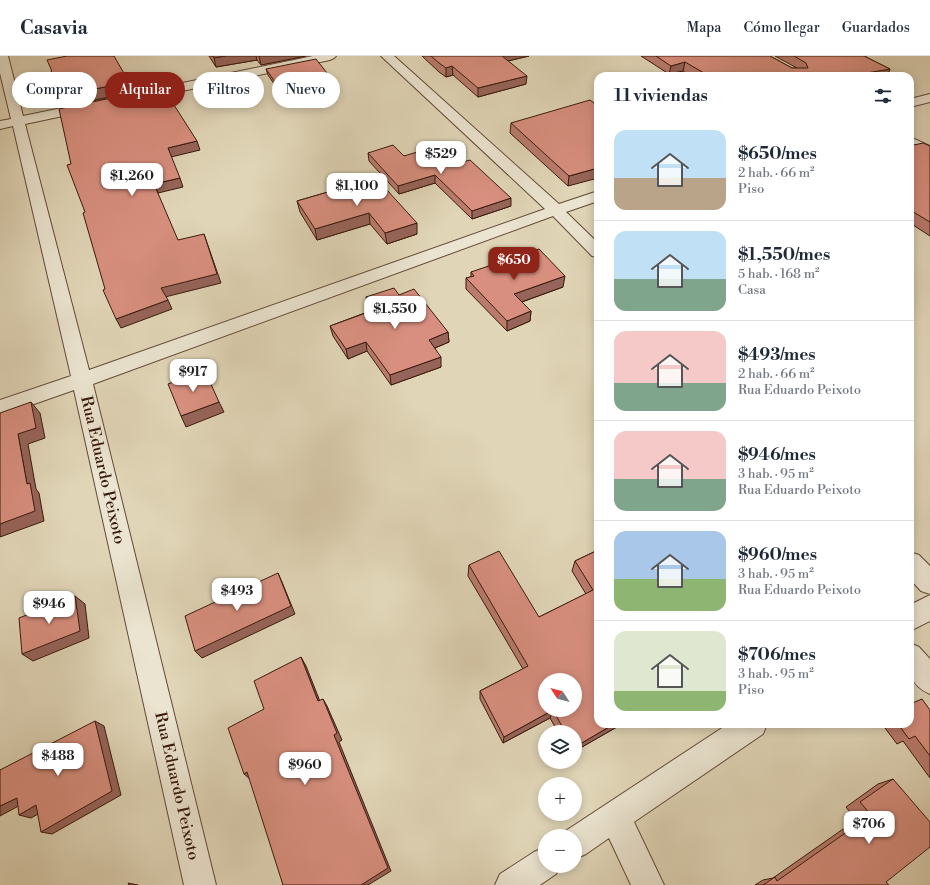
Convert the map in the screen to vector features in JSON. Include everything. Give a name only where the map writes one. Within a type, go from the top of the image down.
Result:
[{"type":"street","name":"Rua Eduardo Peixoto","points":[[2,56],[9,123],[82,380],[200,885]]},
{"type":"street","points":[[9,123],[330,56]]},
{"type":"street","points":[[387,56],[556,210],[594,248]]},
{"type":"street","points":[[914,102],[930,98]]},
{"type":"street","points":[[914,143],[930,152]]},
{"type":"street","points":[[0,408],[594,197]]},
{"type":"street","points":[[914,567],[930,583]]},
{"type":"street","points":[[914,617],[930,607]]},
{"type":"street","points":[[914,661],[930,680]]},
{"type":"street","points":[[582,838],[747,728]]},
{"type":"street","points":[[615,817],[648,885]]},
{"type":"street","points":[[511,885],[538,868]]},
{"type":"building","points":[[67,56],[114,56],[123,72],[105,72],[105,87],[97,89],[97,72],[52,72],[47,60]]},
{"type":"building","points":[[213,56],[225,56],[214,58]]},
{"type":"building","points":[[431,56],[502,56],[527,76],[478,88],[452,66],[446,68]]},
{"type":"building","points":[[656,56],[770,56],[792,68],[808,68],[806,63],[794,56],[864,56],[890,69],[872,72],[702,72],[685,62],[671,66]]},
{"type":"building","points":[[316,59],[326,72],[272,72],[272,78],[266,69]]},
{"type":"building","points":[[105,99],[105,108],[176,108],[197,141],[168,148],[180,178],[154,184],[178,240],[204,234],[217,274],[161,288],[168,300],[116,319],[103,290],[105,289],[83,213],[85,212],[67,165],[71,164],[59,109],[97,108],[97,101]]},
{"type":"building","points":[[590,100],[594,103],[594,169],[569,176],[511,123]]},
{"type":"building","points":[[923,143],[930,146],[930,222],[914,212],[914,145]]},
{"type":"building","points":[[393,145],[404,156],[434,147],[452,165],[470,160],[511,198],[472,211],[435,175],[398,186],[368,153]]},
{"type":"building","points":[[376,178],[417,223],[385,233],[369,213],[315,229],[297,201]]},
{"type":"building","points":[[539,249],[565,276],[514,294],[531,311],[507,321],[466,278],[474,276],[471,272]]},
{"type":"building","points":[[394,288],[399,295],[414,289],[448,332],[429,340],[441,357],[390,375],[366,342],[346,349],[330,326],[374,310],[366,297]]},
{"type":"building","points":[[205,371],[219,402],[181,416],[168,384]]},
{"type":"building","points":[[31,402],[36,428],[18,434],[27,484],[30,483],[35,511],[0,524],[0,413]]},
{"type":"building","points":[[499,551],[539,617],[593,590],[575,561],[594,552],[594,728],[607,728],[582,743],[582,725],[561,725],[557,717],[582,717],[582,673],[538,673],[538,717],[540,717],[504,737],[480,691],[528,666],[469,565]]},
{"type":"building","points":[[278,573],[291,606],[195,651],[185,616]]},
{"type":"building","points":[[75,596],[80,631],[22,654],[19,618]]},
{"type":"building","points":[[301,657],[318,701],[323,699],[337,733],[334,735],[388,868],[361,885],[283,885],[247,772],[244,774],[228,728],[264,709],[254,681]]},
{"type":"building","points":[[922,699],[930,710],[930,756],[915,736],[909,739],[901,728],[914,728],[914,702]]},
{"type":"building","points":[[95,721],[112,791],[41,832],[36,805],[19,815],[17,798],[0,806],[0,770]]},
{"type":"building","points":[[893,779],[930,822],[930,847],[886,882],[889,885],[763,885],[775,877],[777,881],[871,815],[860,802]]}]
